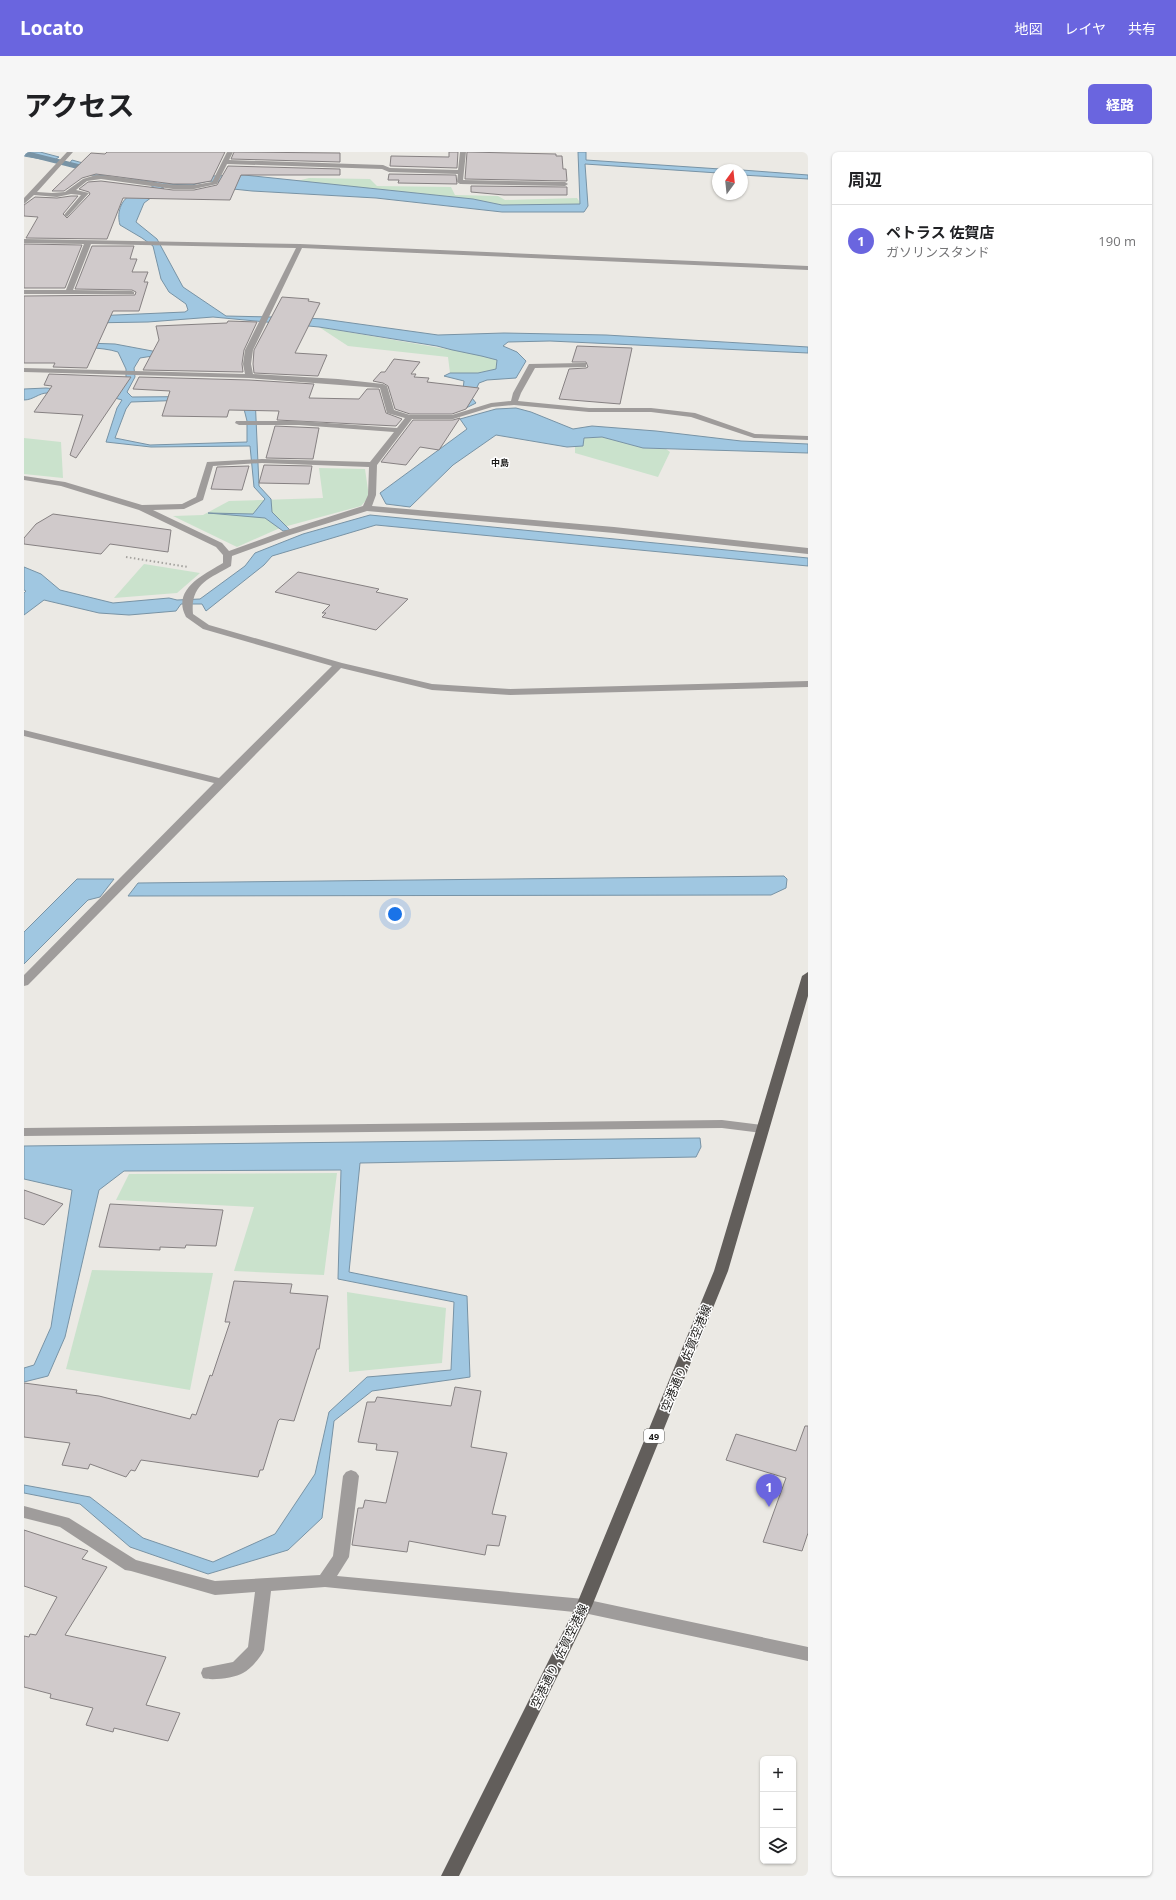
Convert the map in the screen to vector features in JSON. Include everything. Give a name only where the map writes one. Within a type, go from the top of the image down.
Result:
[{"type":"main road","name":"空港通り, 佐賀空港線","points":[[450,1876],[584,1606],[722,1271],[762,1129],[808,976]]},
{"type":"street","points":[[24,202],[70,152]]},
{"type":"street","points":[[71,192],[84,180],[104,177],[166,186],[199,187],[215,183],[230,152]]},
{"type":"street","points":[[463,152],[460,182],[565,184]]},
{"type":"street","points":[[225,162],[383,167],[389,170],[460,172]]},
{"type":"street","points":[[24,188],[34,191],[61,194],[71,192],[86,193],[67,215]]},
{"type":"street","points":[[24,241],[300,246],[808,268]]},
{"type":"street","points":[[69,292],[88,242]]},
{"type":"street","points":[[249,375],[247,364],[249,350],[300,246]]},
{"type":"street","points":[[24,292],[132,293]]},
{"type":"street","points":[[514,403],[517,393],[532,366],[583,365]]},
{"type":"street","points":[[24,370],[249,375],[330,379],[384,386],[390,411],[410,417],[453,417],[491,405],[514,403],[590,410],[652,410],[692,416],[754,436],[808,438]]},
{"type":"street","points":[[367,508],[372,495],[373,465],[398,430],[410,417]]},
{"type":"street","points":[[240,423],[299,423],[398,430]]},
{"type":"street","points":[[142,508],[184,506],[200,498],[210,464],[262,462],[373,465]]},
{"type":"street","points":[[24,478],[62,484],[142,508],[219,545],[227,556],[228,564],[191,588],[187,601],[189,615],[206,627],[339,665],[432,687],[510,692],[808,684]]},
{"type":"street","points":[[227,556],[287,533],[367,508],[614,530],[808,551]]},
{"type":"street","points":[[24,982],[221,782],[339,665]]},
{"type":"street","points":[[24,733],[221,782]]},
{"type":"street","points":[[24,1132],[722,1124],[762,1129]]},
{"type":"street","points":[[325,1581],[341,1557],[351,1476]]},
{"type":"street","points":[[24,1512],[64,1522],[131,1565],[216,1588],[325,1581],[584,1606],[646,1618],[808,1654]]},
{"type":"street","points":[[209,1673],[238,1668],[256,1650],[264,1584]]},
{"type":"path","points":[[126,557],[216,571]]},
{"type":"green space","points":[[309,178],[370,179],[377,186],[451,187],[455,195],[498,196],[505,200],[577,198],[581,204],[502,205],[473,199],[297,181]]},
{"type":"green space","points":[[319,327],[481,355],[497,360],[496,369],[478,373],[450,373],[448,357],[348,346]]},
{"type":"green space","points":[[602,437],[643,448],[666,449],[670,452],[658,477],[575,453],[575,447],[583,446],[584,438]]},
{"type":"green space","points":[[24,438],[61,442],[63,478],[24,474]]},
{"type":"green space","points":[[319,468],[365,469],[369,497],[361,506],[280,528],[237,547],[173,516],[203,515],[229,501],[323,498]]},
{"type":"green space","points":[[144,564],[200,573],[177,593],[114,598]]},
{"type":"green space","points":[[337,1173],[324,1275],[234,1271],[254,1207],[116,1200],[129,1174]]},
{"type":"green space","points":[[92,1270],[213,1273],[190,1390],[66,1369]]},
{"type":"green space","points":[[347,1292],[446,1308],[442,1363],[349,1372]]},
{"type":"water","points":[[24,152],[40,152],[59,157],[53,161],[24,156]]},
{"type":"water","points":[[578,152],[586,152],[586,160],[712,168],[712,173],[585,164],[588,206],[584,212],[502,212],[376,198],[233,189],[222,185],[221,182],[208,181],[192,185],[163,184],[161,187],[164,188],[144,203],[136,222],[157,239],[183,287],[226,316],[272,316],[323,319],[438,335],[504,333],[606,335],[808,347],[808,353],[550,341],[508,342],[503,346],[517,352],[526,361],[516,378],[487,380],[479,383],[472,398],[476,403],[466,408],[454,405],[462,397],[464,381],[444,376],[450,373],[478,373],[496,369],[497,360],[437,346],[319,327],[213,317],[148,322],[87,323],[81,329],[80,340],[86,343],[115,344],[163,353],[239,353],[237,356],[159,355],[140,358],[134,368],[135,377],[127,392],[132,397],[255,396],[259,486],[271,499],[272,512],[290,530],[283,531],[265,518],[208,513],[253,514],[265,499],[254,487],[250,446],[151,447],[106,442],[117,408],[122,400],[95,394],[44,393],[24,400],[24,389],[46,388],[90,392],[112,388],[126,378],[126,369],[118,352],[83,347],[69,343],[63,340],[63,325],[53,322],[24,321],[24,315],[93,316],[185,312],[188,310],[186,304],[169,292],[161,279],[153,246],[120,225],[119,215],[121,205],[127,197],[131,194],[150,188],[157,183],[114,176],[89,175],[77,171],[77,167],[68,165],[72,160],[118,170],[183,171],[202,173],[212,176],[244,175],[473,199],[502,205],[580,204]],"holes":[[[218,399],[242,401],[247,421],[247,442],[150,445],[115,438],[126,409],[131,402]]]},
{"type":"water","points":[[748,170],[808,175],[808,179],[748,175]]},
{"type":"water","points":[[516,408],[531,412],[573,429],[592,426],[656,431],[741,441],[808,444],[808,453],[643,448],[602,437],[584,438],[583,446],[567,447],[496,435],[453,465],[410,507],[386,504],[380,493],[467,429],[460,419],[496,409]]},
{"type":"water","points":[[370,515],[808,558],[808,566],[376,525],[272,556],[264,565],[206,611],[202,604],[181,604],[176,611],[129,615],[99,613],[44,600],[24,615],[24,593],[26,591],[24,590],[24,567],[41,574],[60,590],[113,603],[169,598],[177,600],[200,599],[245,566],[255,553],[303,534]]},
{"type":"water","points":[[784,876],[787,879],[786,888],[771,895],[128,896],[138,883]]},
{"type":"water","points":[[77,879],[114,879],[100,897],[88,900],[24,964],[24,932]]},
{"type":"water","points":[[700,1138],[701,1147],[696,1157],[360,1163],[349,1272],[467,1296],[470,1377],[372,1391],[334,1421],[322,1518],[288,1550],[208,1574],[130,1547],[80,1504],[24,1493],[24,1485],[90,1497],[143,1538],[213,1562],[275,1534],[315,1474],[329,1412],[367,1377],[451,1370],[454,1302],[338,1279],[341,1170],[124,1171],[99,1190],[65,1337],[48,1376],[24,1382],[24,1368],[34,1365],[51,1327],[72,1190],[24,1179],[24,1146]]},
{"type":"building","points":[[107,152],[225,152],[211,181],[194,184],[173,184],[96,174],[82,178],[64,191],[52,191],[91,153],[105,154]]},
{"type":"building","points":[[234,152],[340,153],[340,162],[231,159]]},
{"type":"building","points":[[449,152],[458,152],[457,168],[390,166],[391,156],[449,157]]},
{"type":"building","points":[[467,152],[556,154],[556,156],[562,156],[563,169],[566,169],[567,181],[465,179]]},
{"type":"building","points":[[228,166],[340,169],[340,175],[241,175],[230,200],[123,198],[107,239],[26,238],[38,217],[24,216],[24,205],[35,197],[57,198],[78,196],[63,214],[67,218],[90,194],[89,192],[79,189],[88,182],[101,181],[173,190],[194,190],[217,185]]},
{"type":"building","points":[[389,174],[456,175],[457,184],[398,183],[399,180],[388,180]]},
{"type":"building","points":[[471,186],[567,187],[567,195],[504,195],[471,192]]},
{"type":"building","points":[[24,244],[82,245],[65,288],[24,288]]},
{"type":"building","points":[[92,246],[134,246],[130,259],[137,259],[132,272],[148,272],[144,282],[148,282],[139,311],[113,311],[87,368],[53,367],[55,363],[24,363],[24,296],[135,295],[136,292],[132,290],[75,289]]},
{"type":"building","points":[[282,297],[309,299],[308,301],[320,303],[295,353],[327,355],[318,376],[254,373],[254,350]]},
{"type":"building","points":[[228,321],[257,322],[244,350],[242,364],[243,372],[143,370],[159,340],[156,326],[227,323]]},
{"type":"building","points":[[577,346],[632,348],[620,404],[559,399],[569,369],[588,367],[586,362],[572,362]]},
{"type":"building","points":[[394,359],[420,362],[411,374],[416,374],[414,377],[429,378],[427,382],[479,388],[466,409],[452,414],[410,414],[395,409],[388,386],[383,383],[373,381],[381,372],[385,372]]},
{"type":"building","points":[[49,374],[131,377],[76,458],[70,455],[83,415],[34,412],[52,386],[44,385]]},
{"type":"building","points":[[139,377],[249,380],[314,384],[309,398],[359,399],[367,389],[379,389],[386,413],[402,419],[396,426],[277,420],[279,411],[229,410],[227,417],[162,416],[170,391],[133,389]]},
{"type":"building","points":[[460,418],[439,450],[420,447],[406,465],[381,462],[413,420],[453,420]]},
{"type":"building","points":[[275,426],[319,428],[313,459],[266,458]]},
{"type":"building","points":[[264,465],[312,466],[309,484],[259,483]]},
{"type":"building","points":[[249,466],[242,490],[211,489],[217,467]]},
{"type":"building","points":[[53,514],[171,530],[168,552],[110,544],[101,554],[24,544],[24,538],[36,524]]},
{"type":"building","points":[[298,572],[379,589],[376,592],[408,599],[376,630],[322,617],[326,613],[322,613],[330,605],[275,592]]},
{"type":"building","points":[[24,1190],[63,1204],[44,1225],[24,1218]]},
{"type":"building","points":[[110,1204],[223,1210],[216,1246],[186,1245],[185,1248],[160,1247],[160,1250],[99,1247]]},
{"type":"building","points":[[234,1281],[292,1284],[290,1293],[328,1296],[319,1349],[317,1349],[294,1421],[280,1419],[278,1421],[263,1470],[260,1470],[258,1477],[141,1460],[135,1471],[131,1470],[126,1477],[90,1464],[88,1469],[62,1465],[70,1443],[24,1437],[24,1383],[77,1390],[76,1393],[99,1396],[190,1419],[192,1414],[196,1415],[210,1375],[212,1376],[230,1322],[225,1322]]},
{"type":"building","points":[[455,1387],[481,1391],[471,1447],[507,1453],[492,1514],[506,1516],[499,1546],[487,1545],[485,1555],[409,1541],[407,1552],[352,1545],[358,1508],[363,1508],[365,1500],[386,1503],[398,1452],[376,1450],[377,1444],[358,1442],[367,1402],[375,1402],[377,1397],[451,1406]]},
{"type":"building","points":[[805,1426],[808,1426],[808,1533],[802,1551],[763,1542],[786,1478],[726,1460],[736,1434],[796,1451]]},
{"type":"building","points":[[24,1530],[88,1551],[82,1559],[107,1567],[65,1635],[166,1657],[146,1705],[180,1713],[168,1741],[114,1728],[113,1732],[86,1725],[93,1708],[50,1698],[51,1694],[24,1687],[24,1636],[29,1637],[30,1634],[36,1635],[57,1597],[24,1586]]},
{"type":"waterway","points":[[24,153],[80,167]]},
{"type":"place","name":"ペトラス 佐賀店","points":[[769,1507]]},
{"type":"district","name":"中島","points":[[500,462]]}]
